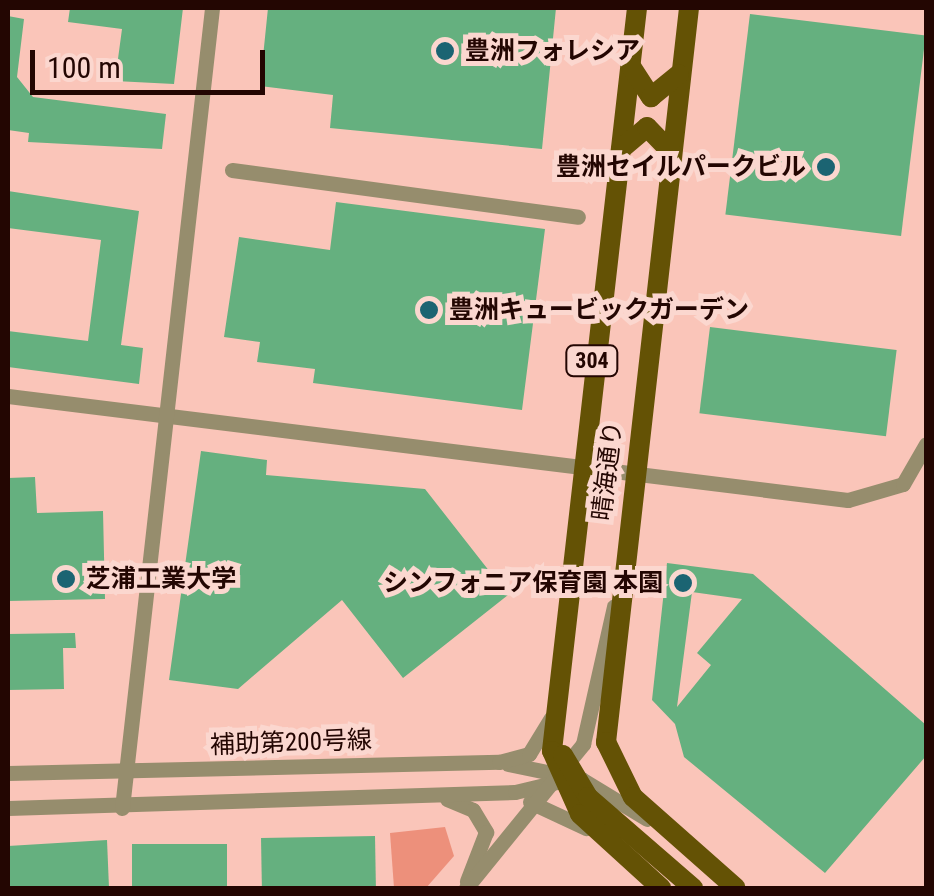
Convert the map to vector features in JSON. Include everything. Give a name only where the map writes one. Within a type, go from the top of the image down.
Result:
[{"type":"main road","name":"晴海通り","points":[[637,8],[578,466],[553,714],[563,774],[598,836],[661,888]]},
{"type":"main road","name":"晴海通り","points":[[689,8],[618,592],[608,754],[626,790],[736,888]]},
{"type":"main road","points":[[631,63],[651,98],[682,68]]},
{"type":"main road","points":[[621,151],[647,128],[672,153]]},
{"type":"main road","points":[[563,774],[693,888]]},
{"type":"street","points":[[122,808],[163,416],[212,8]]},
{"type":"street","points":[[232,170],[578,217]]},
{"type":"street","points":[[8,396],[870,499],[903,484],[926,444]]},
{"type":"street","points":[[464,888],[540,805],[586,735],[618,592]]},
{"type":"street","name":"補助第200号線","points":[[8,773],[499,762],[536,747],[553,714]]},
{"type":"street","points":[[499,762],[563,774],[684,845]]},
{"type":"street","points":[[8,808],[122,808],[499,792],[563,774]]},
{"type":"street","points":[[499,792],[540,805],[598,836]]},
{"type":"street","points":[[433,796],[482,822],[484,849],[464,888]]},
{"type":"shaded area","points":[[445,827],[454,856],[426,888],[394,888],[390,833]]},
{"type":"building","points":[[70,8],[183,8],[174,84],[115,81],[122,29],[68,22]]},
{"type":"building","name":"豊洲フォレシア","points":[[268,8],[556,8],[542,149],[330,128],[333,95],[260,86]]},
{"type":"building","name":"豊洲セイルパークビル","points":[[750,14],[926,36],[901,236],[725,214]]},
{"type":"building","points":[[8,16],[24,19],[17,77],[33,97],[166,114],[162,149],[28,142],[29,133],[8,130]]},
{"type":"building","points":[[8,191],[139,211],[121,345],[143,348],[139,384],[8,367],[8,331],[88,341],[101,240],[8,228]]},
{"type":"building","name":"豊洲キュービックガーデン","points":[[336,202],[545,229],[522,410],[313,383],[315,369],[257,362],[260,342],[224,337],[239,237],[330,250]]},
{"type":"building","points":[[710,327],[897,350],[886,436],[699,413]]},
{"type":"building","points":[[201,451],[267,460],[266,475],[425,489],[508,595],[403,678],[342,600],[238,689],[169,680]]},
{"type":"building","points":[[35,477],[37,513],[103,511],[105,599],[8,601],[8,478]]},
{"type":"building","points":[[667,563],[753,574],[926,725],[926,756],[825,873],[684,757],[675,724],[652,700]],"holes":[[[692,592],[742,599],[697,653],[711,665],[677,707]]]},
{"type":"building","points":[[75,633],[76,648],[63,648],[64,689],[8,690],[8,634]]},
{"type":"building","points":[[375,836],[376,888],[262,888],[261,838]]},
{"type":"building","points":[[107,840],[109,888],[8,888],[8,846]]},
{"type":"building","points":[[132,844],[227,844],[227,888],[132,888]]},
{"type":"place","name":"豊洲フォレシア","points":[[445,51]]},
{"type":"place","name":"豊洲セイルパークビル","points":[[826,167]]},
{"type":"place","name":"豊洲キュービックガーデン","points":[[429,310]]},
{"type":"place","name":"芝浦工業大学","points":[[66,579]]},
{"type":"place","name":"シンフォニア保育園 本園","points":[[683,583]]}]
